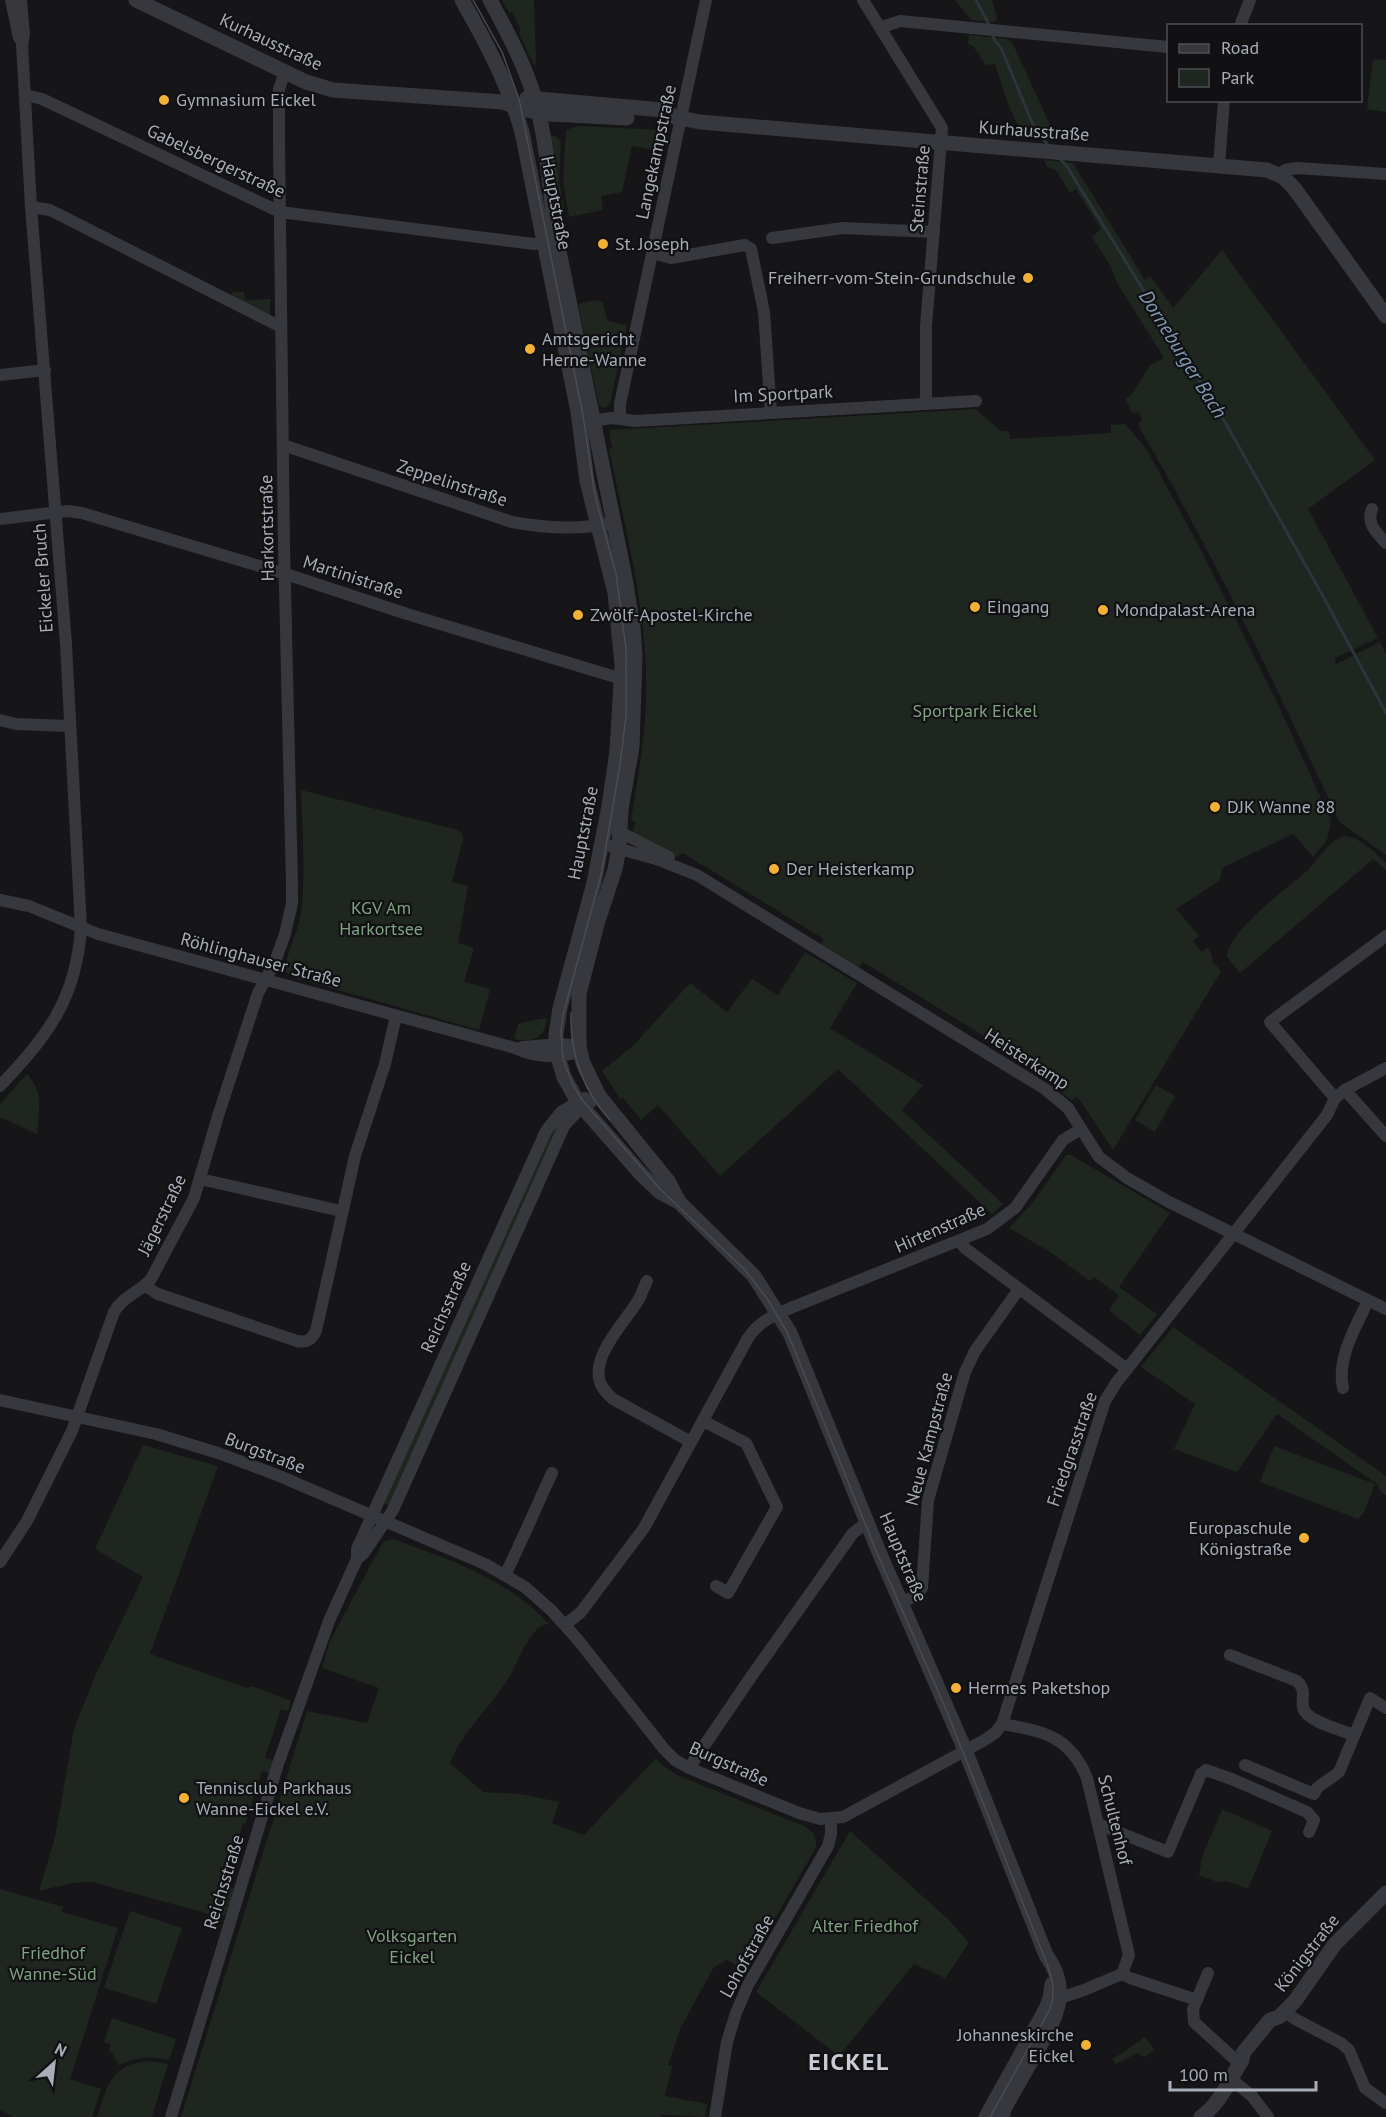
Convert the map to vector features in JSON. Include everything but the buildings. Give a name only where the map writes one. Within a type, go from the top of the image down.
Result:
[{"type":"street","name":"Eickeler Bruch","points":[[10,0],[17,35],[22,45]]},
{"type":"street","name":"Eickeler Bruch","points":[[0,1086],[40,1042],[61,1008],[76,965],[81,928],[57,512],[31,207],[21,0]]},
{"type":"street","name":"Kurhausstraße","points":[[136,0],[285,72],[316,86],[333,90],[509,102],[667,120],[678,118],[942,144],[1219,165],[1262,169],[1280,175],[1285,170],[1297,168],[1386,174]]},
{"type":"street","name":"Hauptstraße","points":[[462,0],[483,38],[522,132],[544,243],[586,422],[614,522],[629,597],[635,656],[632,747],[621,809],[619,848],[612,881],[597,924],[580,986],[579,1049],[588,1076],[598,1094],[668,1181],[679,1202]]},
{"type":"street","name":"Hauptstraße","points":[[490,0],[516,51],[537,106],[586,422],[587,481],[610,566],[621,636],[622,679],[617,751],[594,883],[560,1008],[557,1050],[568,1086],[580,1105],[641,1174],[660,1192],[679,1202],[747,1268],[779,1313],[800,1356],[901,1602],[965,1750],[1046,1955],[1055,1998]]},
{"type":"street","name":"Langekampstraße","points":[[620,418],[620,404],[678,118],[706,0]]},
{"type":"street","name":"Steinstraße","points":[[863,0],[882,27],[940,125],[942,144],[926,336],[926,404]]},
{"type":"street","points":[[1241,24],[1250,0]]},
{"type":"street","points":[[882,27],[900,21],[1167,47]]},
{"type":"street","name":"Harkortstraße","points":[[264,979],[275,962],[285,934],[292,903],[279,212],[279,89],[285,72]]},
{"type":"street","name":"Gabelsbergerstraße","points":[[26,95],[42,99],[279,212],[544,243]]},
{"type":"street","points":[[1219,165],[1224,102]]},
{"type":"street","points":[[1280,175],[1294,188],[1386,316]]},
{"type":"street","points":[[31,207],[50,210],[281,327]]},
{"type":"street","points":[[772,238],[843,228],[934,232]]},
{"type":"street","points":[[652,254],[671,258],[749,246],[764,312],[771,413]]},
{"type":"street","points":[[0,375],[45,370]]},
{"type":"street","name":"Im Sportpark","points":[[586,422],[620,418],[636,421],[976,401]]},
{"type":"street","name":"Zeppelinstraße","points":[[283,445],[512,522],[543,528],[570,528],[614,522]]},
{"type":"street","points":[[1372,509],[1369,515],[1371,524],[1386,543]]},
{"type":"street","name":"Martinistraße","points":[[0,519],[57,512],[82,513],[622,679]]},
{"type":"street","points":[[0,720],[16,724],[69,726]]},
{"type":"street","name":"Heisterkamp","points":[[605,825],[669,857],[1045,1089],[1068,1108],[1099,1157],[1108,1166],[1169,1202],[1386,1310]]},
{"type":"street","name":"Heisterkamp","points":[[602,844],[687,869]]},
{"type":"street","name":"Röhlinghauser Straße","points":[[0,900],[29,906],[109,938],[515,1048],[579,1049]]},
{"type":"street","points":[[1386,936],[1270,1022],[1340,1094],[1386,1136]]},
{"type":"street","name":"Jägerstraße","points":[[0,1562],[27,1521],[78,1417],[114,1312],[122,1301],[145,1286],[151,1279],[190,1207],[264,979]]},
{"type":"street","points":[[145,1286],[158,1294],[297,1341],[312,1338],[316,1331],[341,1211],[358,1146],[385,1064],[396,1016]]},
{"type":"street","points":[[1340,1094],[1386,1068]]},
{"type":"street","name":"Reichsstraße","points":[[171,2117],[278,1764],[329,1621],[357,1559],[357,1549],[546,1131],[555,1117],[598,1094]]},
{"type":"street","name":"Friedgrasstraße","points":[[1002,1724],[1110,1392],[1327,1115],[1340,1094]]},
{"type":"street","name":"Reichsstraße","points":[[357,1559],[364,1553],[393,1510],[564,1126],[580,1105]]},
{"type":"street","name":"Hirtenstraße","points":[[565,1625],[581,1612],[644,1528],[748,1338],[758,1325],[779,1313],[960,1242],[987,1229],[1015,1208],[1064,1140],[1081,1129]]},
{"type":"street","points":[[200,1179],[341,1211]]},
{"type":"street","points":[[960,1242],[966,1249],[1127,1369]]},
{"type":"street","points":[[647,1281],[638,1300],[609,1344],[601,1363],[599,1378],[606,1392],[613,1399],[691,1442]]},
{"type":"street","name":"Neue Kampstraße","points":[[901,1602],[916,1596],[922,1588],[928,1500],[968,1366],[975,1351],[1019,1289]]},
{"type":"street","points":[[1343,1388],[1340,1377],[1341,1369],[1368,1300]]},
{"type":"street","name":"Burgstraße","points":[[0,1400],[156,1434],[218,1453],[277,1475],[506,1575],[539,1598],[565,1625],[675,1760],[689,1768],[799,1813],[831,1820]]},
{"type":"street","points":[[703,1421],[746,1443],[777,1508],[728,1593],[716,1586]]},
{"type":"street","points":[[506,1575],[527,1523],[552,1473]]},
{"type":"street","points":[[689,1768],[766,1654],[853,1533],[868,1522]]},
{"type":"street","points":[[1230,1655],[1297,1682],[1304,1691],[1303,1707],[1306,1715],[1354,1735]]},
{"type":"street","points":[[1245,1765],[1314,1794],[1317,1788],[1339,1772],[1370,1698],[1386,1708]]},
{"type":"street","points":[[831,1820],[857,1811],[995,1733],[1002,1724]]},
{"type":"street","name":"Schultenhof","points":[[1002,1724],[1042,1732],[1058,1739],[1077,1758],[1087,1778],[1129,1955],[1122,1974]]},
{"type":"street","points":[[1098,1824],[1168,1852],[1201,1774],[1206,1770],[1307,1812],[1314,1820],[1309,1832]]},
{"type":"street","name":"Lohofstraße","points":[[715,2117],[727,2042],[736,2013],[748,1985],[828,1846],[831,1820]]},
{"type":"street","name":"Königstraße","points":[[1201,2117],[1212,2107],[1241,2062],[1243,2053],[1270,2020],[1282,2014],[1295,2001],[1335,1944],[1386,1893]]},
{"type":"street","points":[[1208,1973],[1192,2014],[1197,2026],[1241,2062]]},
{"type":"street","points":[[986,2117],[1055,1998],[1076,1994],[1122,1974],[1197,2000]]},
{"type":"street","points":[[1002,2117],[1004,2109],[1055,2019],[1055,1998]]},
{"type":"street","points":[[1282,2014],[1341,2043],[1348,2050],[1365,2088],[1386,2103]]},
{"type":"street","points":[[1230,2079],[1252,2096],[1268,2117]]},
{"type":"green space","points":[[502,0],[534,0],[536,65],[533,64],[512,12],[509,13]]},
{"type":"green space","points":[[955,0],[992,0],[997,18],[994,22],[971,20]]},
{"type":"green space","points":[[969,35],[1007,39],[1013,44],[1051,127],[1050,139],[1024,137],[1009,107],[995,64],[986,65],[973,46],[968,44]]},
{"type":"green space","points":[[1373,59],[1386,60],[1386,112],[1367,109]]},
{"type":"green space","points":[[578,126],[662,130],[666,134],[663,152],[632,146],[622,192],[601,196],[603,210],[569,217],[563,181],[566,130]]},
{"type":"green space","points":[[550,135],[557,137],[561,142],[559,181],[565,214],[558,215]]},
{"type":"green space","points":[[1044,160],[1073,163],[1145,280],[1150,276],[1173,308],[1222,250],[1375,460],[1308,509],[1378,638],[1335,658],[1336,664],[1380,642],[1386,654],[1386,855],[1338,819],[1218,571],[1139,427],[1142,420],[1139,412],[1134,413],[1130,410],[1126,399],[1132,394],[1150,365],[1164,358],[1117,283],[1111,267],[1092,237],[1101,229],[1076,189],[1070,193],[1056,170],[1047,167]]},
{"type":"green space","points":[[233,292],[244,292],[245,300],[270,299],[270,315],[231,295]]},
{"type":"green space","points":[[595,300],[603,302],[607,321],[627,325],[610,404],[605,408],[599,405],[578,304]]},
{"type":"green space","name":"Sportpark Eickel","points":[[976,409],[1001,431],[1009,431],[1010,439],[1111,433],[1111,425],[1125,424],[1146,448],[1203,554],[1275,698],[1331,820],[1327,840],[1313,857],[1293,834],[1222,868],[1220,880],[1176,909],[1199,936],[1193,941],[1202,952],[1208,947],[1212,961],[1221,971],[1113,1150],[1079,1099],[1075,1097],[1072,1101],[1062,1093],[1066,1086],[863,962],[858,969],[820,946],[824,939],[683,853],[676,857],[632,833],[636,823],[631,820],[646,711],[646,674],[641,617],[609,449],[612,448],[609,430]]},
{"type":"green space","name":"KGV Am Harkortsee","points":[[301,790],[458,830],[462,834],[463,839],[452,882],[468,886],[458,943],[474,948],[464,982],[490,989],[479,1030],[292,977],[286,972],[287,959],[300,920],[302,898]]},
{"type":"green space","points":[[1345,836],[1357,840],[1372,850],[1386,863],[1386,870],[1373,859],[1240,973],[1227,957],[1229,947],[1237,936],[1260,910],[1308,870],[1334,841]]},
{"type":"green space","points":[[805,952],[857,983],[830,1028],[923,1085],[902,1110],[1003,1204],[992,1214],[838,1069],[720,1176],[658,1105],[641,1120],[623,1098],[620,1099],[602,1071],[634,1045],[690,983],[727,1012],[752,979],[778,995]]},
{"type":"green space","points":[[547,1018],[544,1030],[537,1038],[514,1039],[518,1024]]},
{"type":"green space","points":[[27,1074],[38,1095],[37,1134],[0,1117],[0,1104]]},
{"type":"green space","points":[[1156,1085],[1175,1096],[1155,1132],[1135,1120]]},
{"type":"green space","points":[[563,1114],[391,1506],[383,1503],[549,1132]]},
{"type":"green space","points":[[1066,1155],[1071,1155],[1170,1213],[1119,1287],[1157,1314],[1140,1335],[1109,1310],[1119,1295],[1094,1277],[1090,1281],[1050,1252],[1009,1228],[1034,1201]]},
{"type":"green space","points":[[1173,1327],[1386,1476],[1386,1495],[1381,1493],[1377,1484],[1277,1414],[1237,1472],[1174,1449],[1195,1404],[1141,1367]]},
{"type":"green space","points":[[143,1445],[218,1466],[150,1654],[247,1688],[252,1686],[291,1701],[288,1711],[281,1709],[265,1758],[273,1760],[270,1773],[262,1771],[245,1824],[243,1824],[224,1884],[234,1888],[226,1914],[220,1917],[92,1882],[72,1883],[39,1891],[55,1837],[74,1729],[95,1676],[143,1577],[95,1549]]},
{"type":"green space","points":[[1274,1446],[1375,1484],[1364,1512],[1358,1519],[1260,1482]]},
{"type":"green space","name":"Volksgarten Eickel","points":[[393,1539],[476,1572],[515,1595],[549,1624],[531,1636],[504,1686],[462,1739],[450,1763],[483,1792],[520,1794],[559,1802],[552,1823],[584,1835],[656,1758],[677,1775],[804,1826],[815,1837],[814,1851],[745,1970],[727,1960],[714,1967],[681,2027],[668,2065],[672,2066],[665,2096],[707,2104],[705,2117],[661,2115],[661,2117],[181,2117],[307,1711],[367,1723],[379,1688],[322,1668],[330,1641],[383,1542]]},
{"type":"green space","points":[[1222,1809],[1272,1831],[1248,1889],[1227,1881],[1217,1882],[1199,1875],[1202,1857]]},
{"type":"green space","name":"Alter Friedhof","points":[[850,1831],[949,1920],[969,1943],[945,1978],[914,1964],[839,2056],[756,1992]]},
{"type":"green space","name":"Friedhof Wanne-Süd","points":[[0,1889],[63,1907],[62,1912],[118,1928],[70,2079],[101,2089],[92,2117],[13,2117],[0,2110]]},
{"type":"green space","points":[[130,1911],[182,1928],[156,2004],[104,1988]]},
{"type":"green space","points":[[112,2018],[176,2039],[169,2060],[144,2058],[119,2065],[109,2052],[111,2045],[104,2042]]},
{"type":"green space","points":[[1145,2037],[1154,2050],[1145,2057],[1137,2053],[1116,2064],[1113,2059]]},
{"type":"green space","points":[[150,2061],[168,2064],[152,2117],[97,2117],[108,2086],[119,2071],[127,2066]]},
{"type":"waterway","name":"Dorneburger Bach","points":[[976,0],[989,25]]},
{"type":"waterway","name":"Dorneburger Bach","points":[[992,34],[1001,48],[1034,127],[1048,145]]},
{"type":"waterway","name":"Dorneburger Bach","points":[[1058,157],[1066,165],[1225,422],[1386,713]]},
{"type":"tram line","points":[[473,0],[502,52],[519,99],[583,415],[595,496],[616,574],[626,649],[626,717],[620,765],[601,875],[563,1015],[561,1031],[563,1059],[572,1083],[582,1100],[661,1190],[745,1270],[768,1300],[788,1334],[877,1553],[945,1707],[1047,1964],[1053,1987],[1049,2011],[990,2117]]},
{"type":"tram line","points":[[571,1013],[573,1043],[580,1070],[592,1096],[610,1120]]},
{"type":"place","name":"Gymnasium Eickel","points":[[164,100]]},
{"type":"place","name":"St. Joseph","points":[[603,244]]},
{"type":"place","name":"Freiherr-vom-Stein-Grundschule","points":[[1028,278]]},
{"type":"place","name":"Amtsgericht Herne-Wanne","points":[[530,349]]},
{"type":"place","name":"Eingang","points":[[975,607]]},
{"type":"place","name":"Mondpalast-Arena","points":[[1103,610]]},
{"type":"place","name":"Zwölf-Apostel-Kirche","points":[[578,615]]},
{"type":"place","name":"DJK Wanne 88","points":[[1215,807]]},
{"type":"place","name":"Der Heisterkamp","points":[[774,869]]},
{"type":"place","name":"Europaschule Königstraße","points":[[1304,1538]]},
{"type":"place","name":"Hermes Paketshop","points":[[956,1688]]},
{"type":"place","name":"Tennisclub Parkhaus Wanne-Eickel e.V.","points":[[184,1798]]},
{"type":"place","name":"Johanneskirche Eickel","points":[[1086,2045]]},
{"type":"district","name":"EICKEL","points":[[849,2062]]}]
